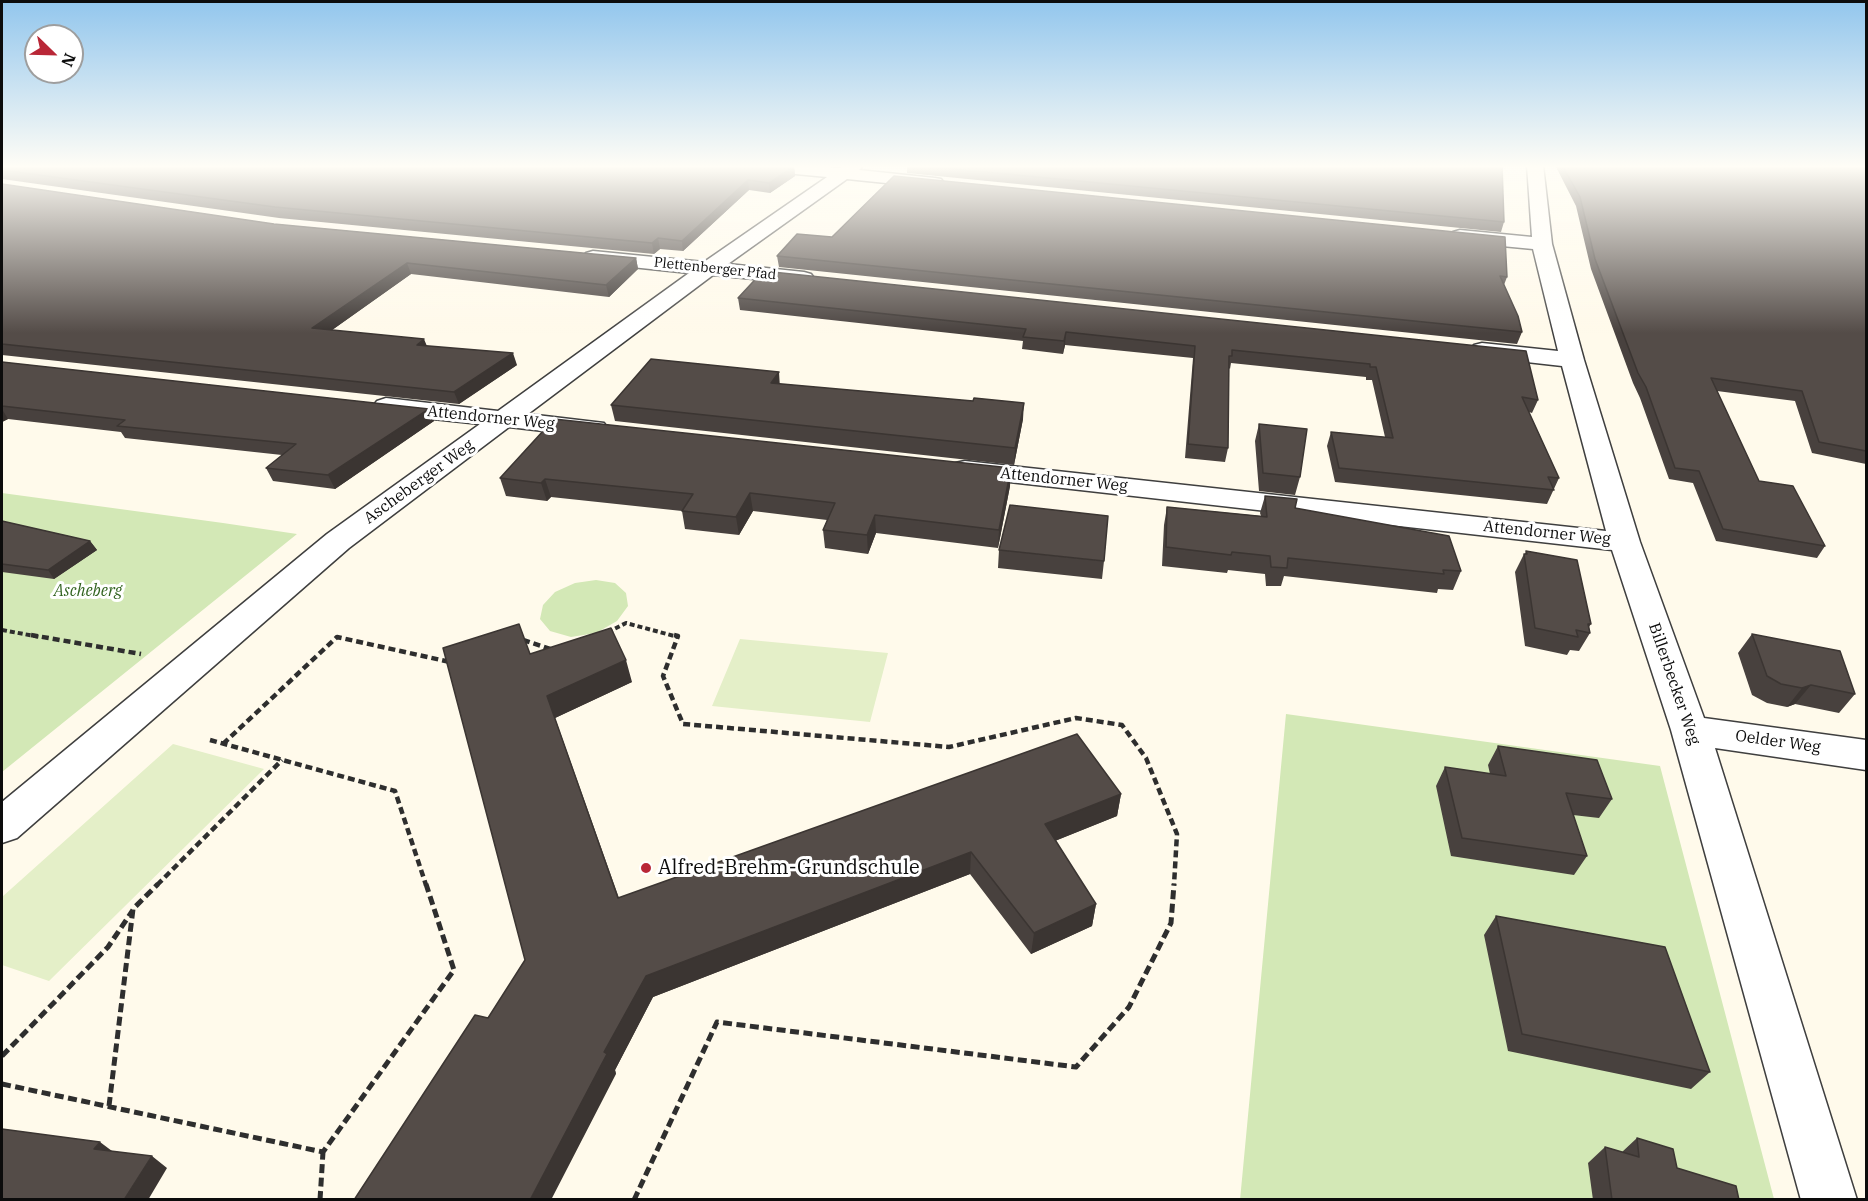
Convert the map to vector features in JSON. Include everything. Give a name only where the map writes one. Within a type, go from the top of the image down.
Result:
[{"type":"street","name":"Ascheberger Weg","points":[[2,826],[192,663],[338,542],[776,221]]},
{"type":"street","name":"Billerbecker Weg","points":[[1539,221],[1542,244],[1572,360],[1625,542],[1690,730],[1829,1200]]},
{"type":"street","points":[[1440,234],[1542,244]]},
{"type":"street","name":"Plettenberger Pfad","points":[[579,255],[826,281]]},
{"type":"street","points":[[1457,348],[1572,360]]},
{"type":"street","name":"Attendorner Weg","points":[[364,404],[615,431]]},
{"type":"street","name":"Attendorner Weg","points":[[934,466],[1625,542]]},
{"type":"street","name":"Oelder Weg","points":[[1690,730],[1866,755]]},
{"type":"path","points":[[599,637],[626,623],[678,636],[663,676],[684,724],[949,747],[1076,718],[1122,725],[1146,758],[1177,834],[1171,923],[1129,1007],[1076,1067],[717,1022],[634,1200]]},
{"type":"path","points":[[2,630],[192,663]]},
{"type":"path","points":[[223,744],[337,637],[449,662],[459,659]]},
{"type":"path","points":[[520,639],[552,650],[561,648]]},
{"type":"path","points":[[210,740],[395,791],[454,970],[323,1152],[320,1200]]},
{"type":"path","points":[[2,1056],[108,947],[133,909],[283,760]]},
{"type":"path","points":[[109,1106],[133,909]]},
{"type":"path","points":[[2,1084],[323,1152]]},
{"type":"green space","name":"Ascheberg","points":[[2,493],[223,523],[297,534],[2,772]]},
{"type":"green space","points":[[596,580],[615,583],[626,593],[628,606],[617,621],[596,633],[571,637],[550,631],[540,619],[543,605],[555,592],[575,583]]},
{"type":"green space","points":[[740,639],[888,653],[870,722],[712,706]]},
{"type":"green space","points":[[1286,714],[1660,766],[1774,1199],[1240,1200]]},
{"type":"green space","points":[[173,744],[264,769],[49,981],[2,965],[2,897]]},
{"type":"building","points":[[2,221],[254,221],[636,258],[606,285],[407,263],[312,328],[424,339],[417,345],[513,353],[454,392],[2,344]]},
{"type":"building","points":[[422,221],[704,221],[682,241],[658,238],[652,243]]},
{"type":"building","points":[[848,221],[1345,221],[1505,237],[1507,277],[1500,276],[1518,316],[1522,332],[777,256],[797,234],[832,237]]},
{"type":"building","points":[[1586,221],[1866,221],[1866,451],[1819,442],[1802,391],[1711,378],[1759,481],[1793,486],[1825,546],[1723,529],[1699,471],[1675,468],[1646,387],[1638,373],[1595,259]]},
{"type":"building","points":[[763,271],[1526,351],[1538,400],[1522,397],[1559,478],[1548,477],[1554,490],[1339,468],[1331,432],[1393,438],[1376,367],[1370,367],[1370,364],[1232,350],[1232,356],[1229,356],[1228,448],[1188,444],[1195,346],[1066,332],[1064,341],[1023,337],[1026,329],[738,298]]},
{"type":"building","points":[[651,359],[779,372],[771,383],[973,401],[974,398],[1024,403],[1015,448],[611,405]]},
{"type":"building","points":[[2,362],[429,409],[328,475],[266,468],[296,444],[117,426],[125,420],[2,406]]},
{"type":"building","points":[[554,419],[1011,468],[999,530],[875,515],[867,535],[823,530],[835,503],[750,493],[736,517],[682,511],[693,494],[545,479],[541,483],[500,478]]},
{"type":"building","points":[[1259,424],[1307,429],[1300,477],[1263,473]]},
{"type":"building","points":[[1265,496],[1297,499],[1295,508],[1449,536],[1461,571],[1443,570],[1444,574],[1288,558],[1287,568],[1271,567],[1270,556],[1232,552],[1231,555],[1166,547],[1167,507],[1267,517]]},
{"type":"building","points":[[1010,505],[1108,516],[1104,561],[999,550]]},
{"type":"building","points":[[2,521],[90,541],[48,570],[2,564]]},
{"type":"building","points":[[1526,551],[1577,560],[1591,624],[1588,624],[1590,633],[1576,630],[1578,637],[1535,628],[1524,554],[1527,554]]},
{"type":"building","points":[[519,624],[530,654],[611,628],[626,660],[547,696],[618,898],[1077,734],[1121,794],[1045,824],[1096,904],[1034,933],[971,852],[646,976],[604,1052],[607,1054],[530,1200],[354,1200],[475,1015],[488,1018],[525,960],[443,648]]},
{"type":"building","points":[[1752,634],[1840,651],[1855,694],[1811,685],[1802,688],[1781,684],[1767,676]]},
{"type":"building","points":[[1498,746],[1597,760],[1612,799],[1566,793],[1587,856],[1462,838],[1445,767],[1506,776]]},
{"type":"building","points":[[1496,916],[1665,947],[1710,1072],[1522,1034]]},
{"type":"building","points":[[2,1129],[100,1142],[94,1149],[152,1156],[124,1200],[2,1200]]},
{"type":"building","points":[[1637,1138],[1673,1149],[1677,1168],[1736,1186],[1739,1200],[1612,1200],[1605,1147],[1639,1157]]},
{"type":"place","name":"Alfred-Brehm-Grundschule","points":[[646,868]]}]
